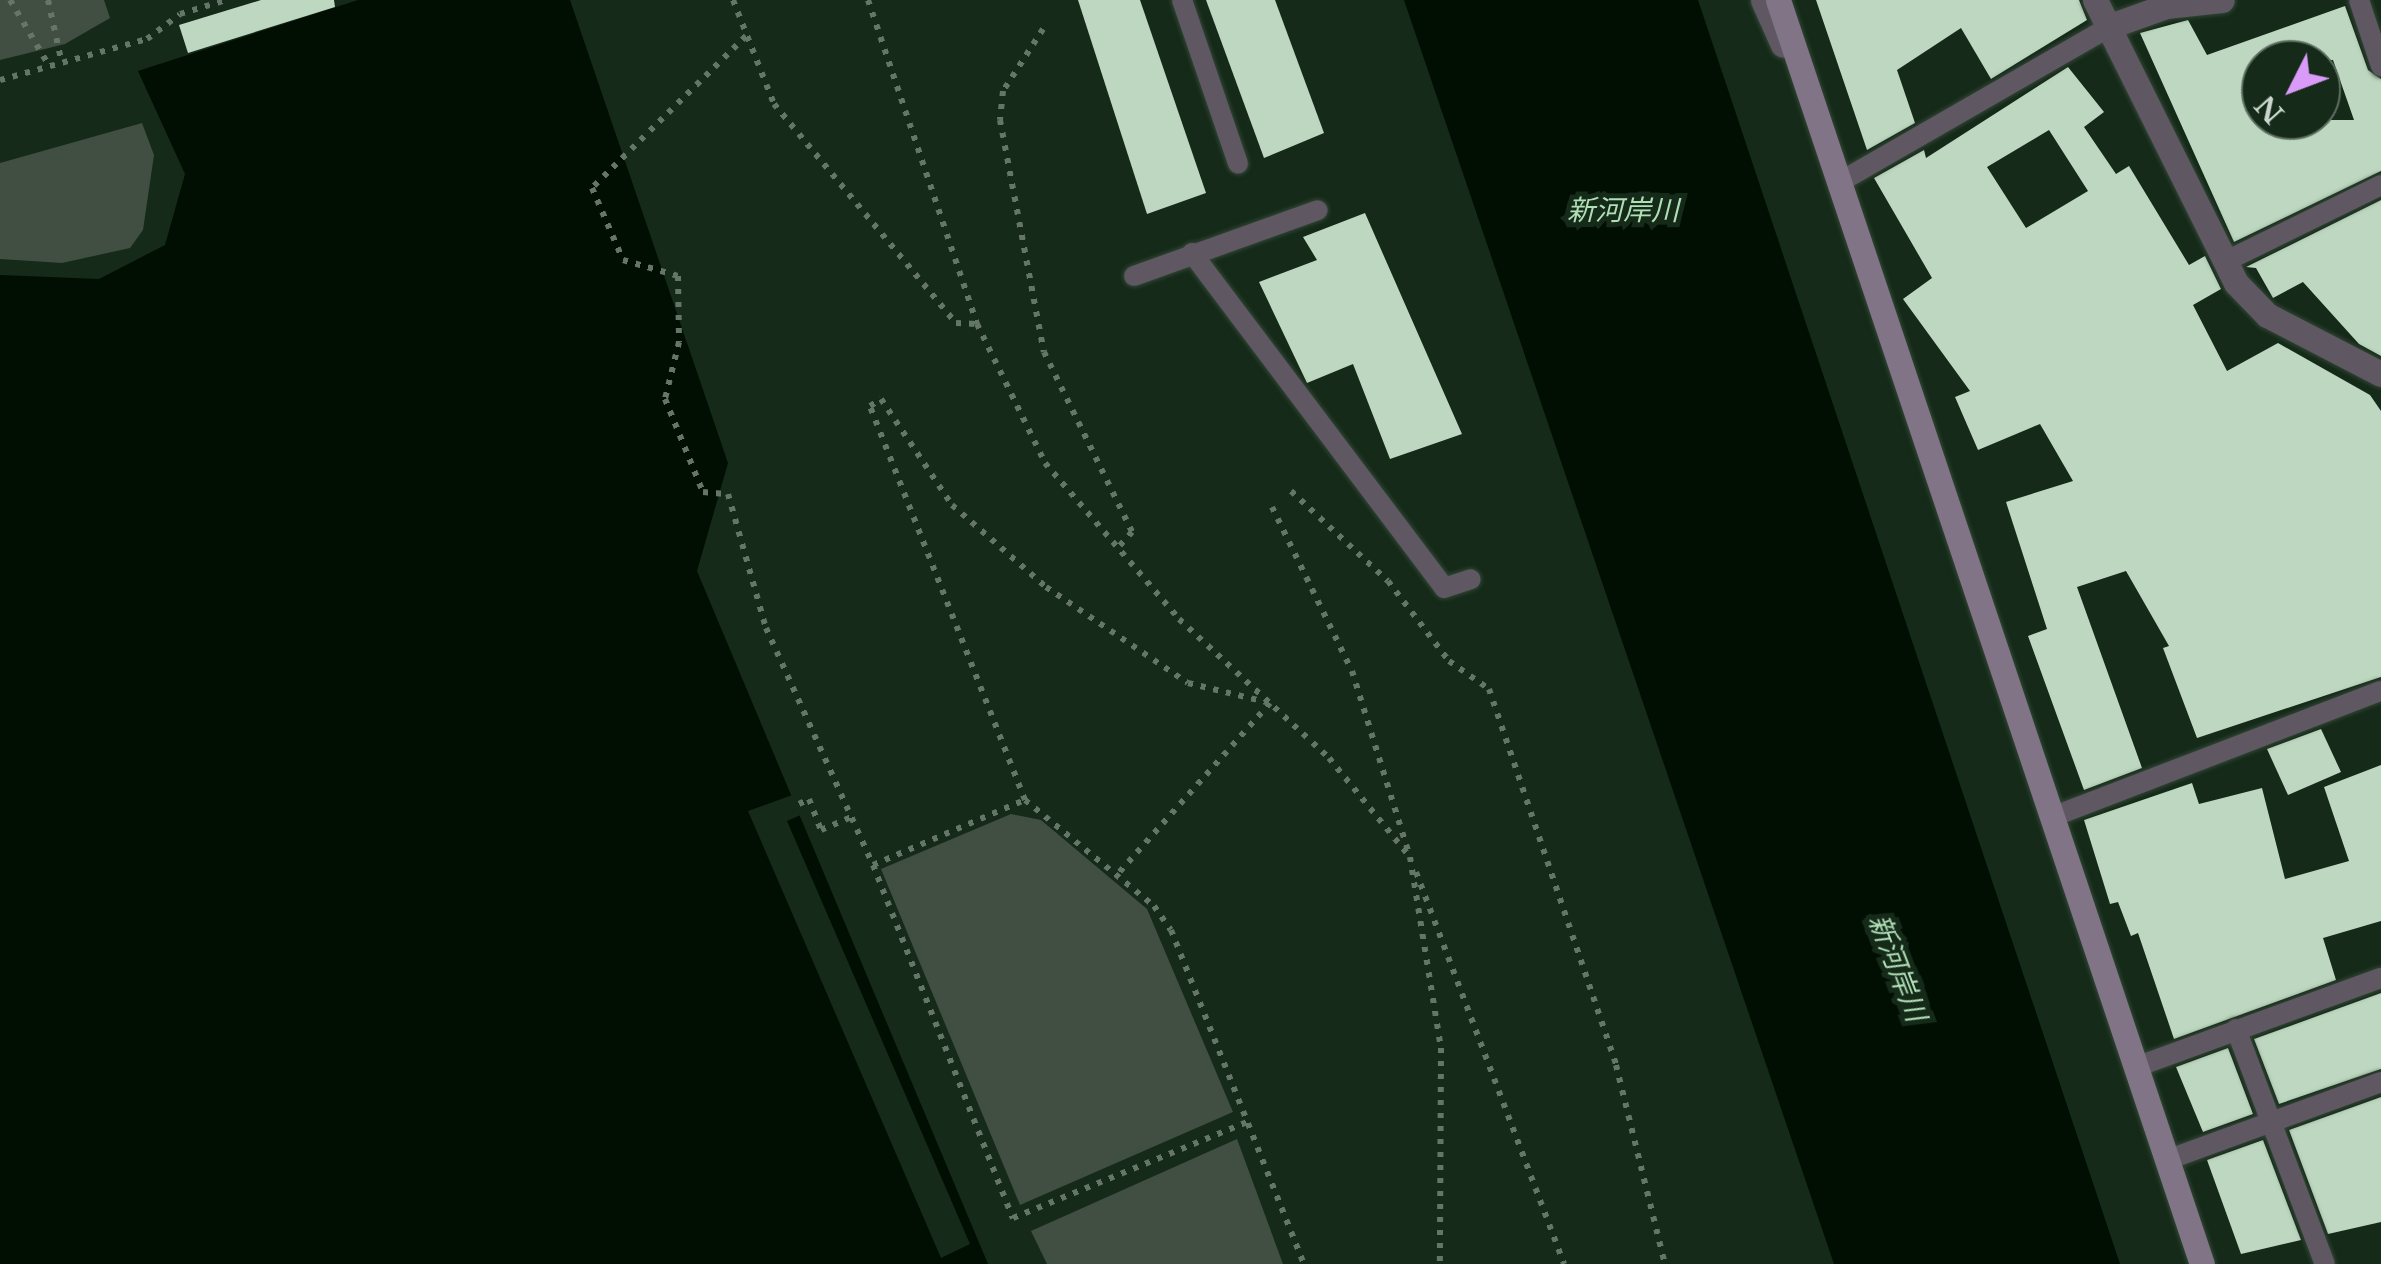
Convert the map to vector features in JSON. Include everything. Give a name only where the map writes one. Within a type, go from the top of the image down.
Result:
[{"type":"street","points":[[1763,0],[1814,114]]},
{"type":"street","points":[[1778,0],[2202,1264]]},
{"type":"street","points":[[2095,0],[2113,25],[2226,261],[2267,316],[2377,365]]},
{"type":"street","points":[[2113,25],[2166,6],[2222,0]]},
{"type":"lane","points":[[1182,0],[1238,164]]},
{"type":"lane","points":[[2359,0],[2381,66]]},
{"type":"lane","points":[[1838,183],[2113,25]]},
{"type":"lane","points":[[2226,261],[2381,185]]},
{"type":"lane","points":[[1134,276],[1192,252],[1318,210]]},
{"type":"lane","points":[[1192,252],[1444,588],[1471,579]]},
{"type":"lane","points":[[2052,818],[2381,690]]},
{"type":"lane","points":[[2136,1067],[2381,978]]},
{"type":"lane","points":[[2236,1029],[2325,1264]]},
{"type":"lane","points":[[2167,1160],[2272,1125],[2381,1082]]},
{"type":"path","points":[[10,0],[48,64]]},
{"type":"path","points":[[48,0],[61,59]]},
{"type":"path","points":[[0,80],[61,59],[76,60],[147,39],[180,14],[226,0]]},
{"type":"path","points":[[732,0],[774,104],[956,323],[977,324]]},
{"type":"path","points":[[868,0],[977,324],[1046,463],[1116,550],[1270,704],[1330,758],[1410,856],[1440,1048],[1440,1264]]},
{"type":"path","points":[[1043,29],[1002,90],[1000,120],[1044,352],[1132,532],[1116,550]]},
{"type":"path","points":[[746,36],[592,188],[623,260],[678,276],[679,342],[665,399],[703,492],[728,494],[766,628],[873,865],[1014,1218],[1249,1121]]},
{"type":"path","points":[[1270,704],[1188,683],[1059,598],[952,505],[881,400],[870,406],[1025,800],[1117,874],[1171,930],[1304,1264]]},
{"type":"path","points":[[1291,491],[1388,581],[1448,662],[1489,689],[1616,1065],[1664,1264]]},
{"type":"path","points":[[1272,507],[1352,671],[1410,856],[1564,1264]]},
{"type":"path","points":[[1117,874],[1270,704]]},
{"type":"path","points":[[799,804],[808,799],[821,830],[851,817]]},
{"type":"path","points":[[873,865],[1025,800]]},
{"type":"green space","points":[[0,0],[104,0],[110,18],[65,44],[0,60]]},
{"type":"green space","points":[[142,123],[154,155],[143,230],[130,248],[62,263],[0,259],[0,163]]},
{"type":"green space","points":[[1011,814],[1041,820],[1147,909],[1233,1112],[1020,1205],[881,869]]},
{"type":"green space","points":[[1237,1139],[1283,1264],[1047,1264],[1031,1231]]},
{"type":"water","points":[[358,0],[570,0],[728,463],[697,571],[988,1264],[0,1264],[0,275],[99,279],[165,245],[185,174],[138,71]]},
{"type":"water","name":"新河岸川","points":[[1404,0],[1698,0],[2120,1264],[1834,1264]]},
{"type":"pier","points":[[795,794],[803,814],[787,821],[970,1244],[941,1258],[748,811]]},
{"type":"building","points":[[261,0],[334,0],[335,7],[188,53],[179,25]]},
{"type":"building","points":[[1078,0],[1140,0],[1206,193],[1147,214]]},
{"type":"building","points":[[1206,0],[1275,0],[1324,133],[1264,158]]},
{"type":"building","points":[[1816,0],[2079,0],[2087,20],[1991,79],[1961,28],[1897,70],[1915,123],[1867,150]]},
{"type":"building","points":[[2345,6],[2368,70],[2381,79],[2381,171],[2234,242],[2140,33],[2188,20],[2207,55],[2241,43],[2241,140],[2341,140],[2341,120],[2354,120],[2341,83],[2341,40],[2249,40]]},
{"type":"building","points":[[2068,67],[2104,112],[2084,127],[2116,174],[2129,166],[2189,265],[2205,256],[2221,289],[2193,305],[2227,371],[2278,343],[2370,395],[2381,411],[2381,677],[2197,738],[2163,648],[2169,646],[2126,571],[2077,587],[2142,768],[2084,790],[2028,636],[2047,629],[2006,502],[2073,481],[2040,424],[1978,450],[1955,397],[1970,391],[1903,299],[1932,278],[1874,178],[1924,150],[1926,158]],"holes":[[[2049,130],[2088,191],[2026,228],[1987,167]]]},
{"type":"building","points":[[2381,200],[2381,356],[2359,344],[2303,282],[2273,298],[2256,268],[2246,267]]},
{"type":"building","points":[[1365,213],[1462,434],[1390,459],[1353,364],[1307,383],[1259,282],[1317,260],[1303,237]]},
{"type":"building","points":[[2321,729],[2341,772],[2288,795],[2267,749]]},
{"type":"building","points":[[2381,765],[2381,921],[2323,938],[2336,980],[2174,1039],[2138,933],[2131,936],[2118,902],[2110,904],[2084,820],[2192,783],[2199,804],[2262,788],[2285,879],[2349,861],[2324,787]]},
{"type":"building","points":[[2381,993],[2381,1069],[2279,1104],[2254,1039]]},
{"type":"building","points":[[2228,1048],[2253,1114],[2203,1132],[2176,1067]]},
{"type":"building","points":[[2381,1097],[2381,1222],[2328,1234],[2289,1130]]},
{"type":"building","points":[[2263,1140],[2301,1240],[2241,1254],[2207,1160]]}]
